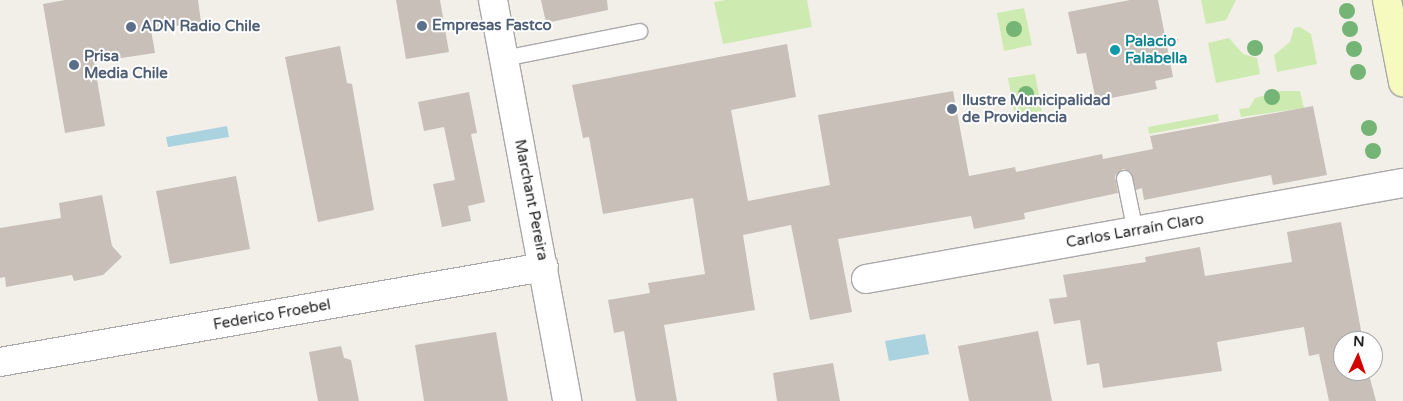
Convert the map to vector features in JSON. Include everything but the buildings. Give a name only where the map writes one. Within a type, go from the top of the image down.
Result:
[{"type":"main road","points":[[1387,0],[1403,82]]},
{"type":"street","name":"Marchant Pereira","points":[[493,0],[544,267],[567,401]]},
{"type":"street","name":"Carlos Larraín Claro","points":[[866,280],[1403,184]]},
{"type":"street","name":"Federico Froebel","points":[[0,362],[544,267]]},
{"type":"lane","points":[[504,58],[639,31]]},
{"type":"lane","points":[[1124,178],[1135,231]]},
{"type":"path","points":[[1166,42],[1179,40]]},
{"type":"green space","points":[[725,0],[807,0],[812,27],[723,44],[714,2]]},
{"type":"green space","points":[[1201,0],[1236,0],[1226,20],[1206,24]]},
{"type":"green space","points":[[1024,8],[1032,45],[1004,51],[997,13]]},
{"type":"green space","points":[[1300,27],[1311,34],[1317,64],[1277,72],[1274,55],[1290,42],[1294,28]]},
{"type":"green space","points":[[1229,38],[1243,54],[1257,58],[1260,74],[1216,83],[1208,43]]},
{"type":"green space","points":[[1035,74],[1042,111],[1015,116],[1008,78]]},
{"type":"green space","points":[[1281,91],[1300,91],[1304,108],[1241,117],[1239,109],[1249,108],[1255,98]]},
{"type":"green space","points":[[1218,114],[1219,121],[1149,134],[1148,127]]},
{"type":"water","points":[[227,126],[229,137],[168,147],[166,137]]},
{"type":"water","points":[[925,334],[929,354],[889,361],[885,341]]},
{"type":"place","name":"Empresas Fastco","points":[[422,26]]},
{"type":"place","name":"ADN Radio Chile","points":[[131,27]]},
{"type":"place","name":"Palacio Falabella","points":[[1115,50]]},
{"type":"place","name":"Prisa Media Chile","points":[[74,65]]},
{"type":"place","name":"Ilustre Municipalidad de Providencia","points":[[952,109]]}]
